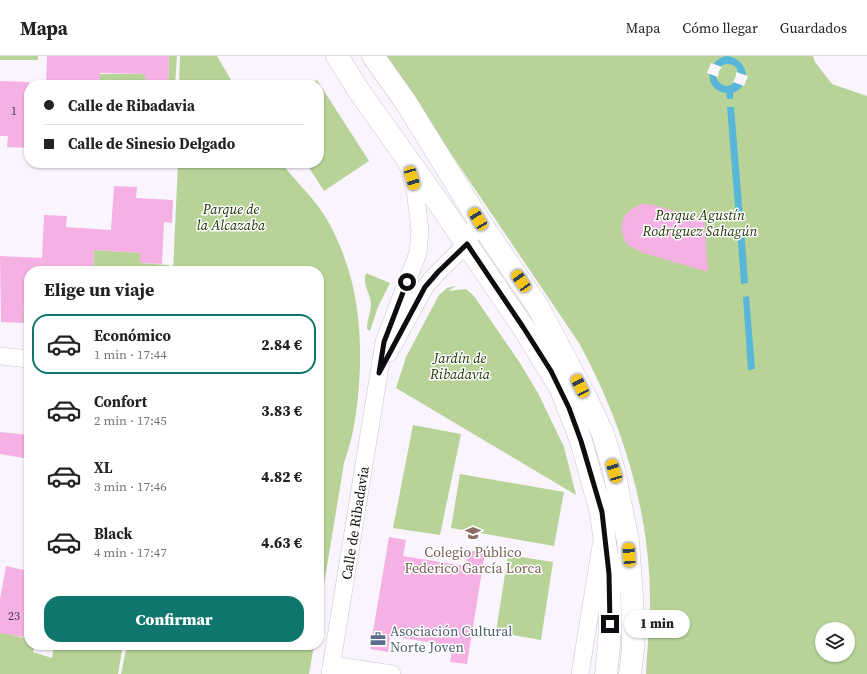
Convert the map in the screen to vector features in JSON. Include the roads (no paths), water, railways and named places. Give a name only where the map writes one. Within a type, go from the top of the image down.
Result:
[{"type":"main road","points":[[337,56],[359,91],[467,244],[523,327],[561,389],[581,441],[602,512],[609,574],[610,613],[609,647],[606,674]]},
{"type":"main road","points":[[373,56],[405,101],[478,219],[538,307],[587,400],[603,434],[614,471],[628,540],[632,597],[633,642],[630,674]]},
{"type":"street","name":"Calle de Ribadavia","points":[[331,669],[384,342],[418,254],[420,230],[415,190],[405,155]]},
{"type":"street","name":"Calle de Ribadavia","points":[[379,373],[425,287],[467,244],[478,219]]},
{"type":"street","points":[[0,356],[24,358]]},
{"type":"street","points":[[580,674],[604,528]]},
{"type":"street","points":[[331,669],[392,674]]},
{"type":"water","points":[[726,56],[733,58],[739,61],[746,72],[744,84],[740,89],[733,93],[733,99],[727,99],[726,93],[719,91],[711,82],[711,70],[719,59]],"holes":[[[725,64],[733,65],[737,68],[738,73],[736,78],[729,86],[723,85],[717,79],[717,71]]]},
{"type":"water","points":[[727,107],[734,107],[743,217],[736,218]]},
{"type":"water","points":[[737,228],[744,228],[748,283],[741,284]]},
{"type":"water","points":[[749,296],[755,369],[748,370],[743,297]]},
{"type":"place","name":"Colegio Público Federico García Lorca","points":[[473,533]]},
{"type":"place","name":"Asociación Cultural Norte Joven","points":[[378,639]]},
{"type":"park label","name":"Parque de la Alcazaba","points":[[231,218]]},
{"type":"park label","name":"Parque Agustín Rodríguez Sahagún","points":[[700,224]]},
{"type":"park label","name":"Jardín de Ribadavia","points":[[460,366]]}]
